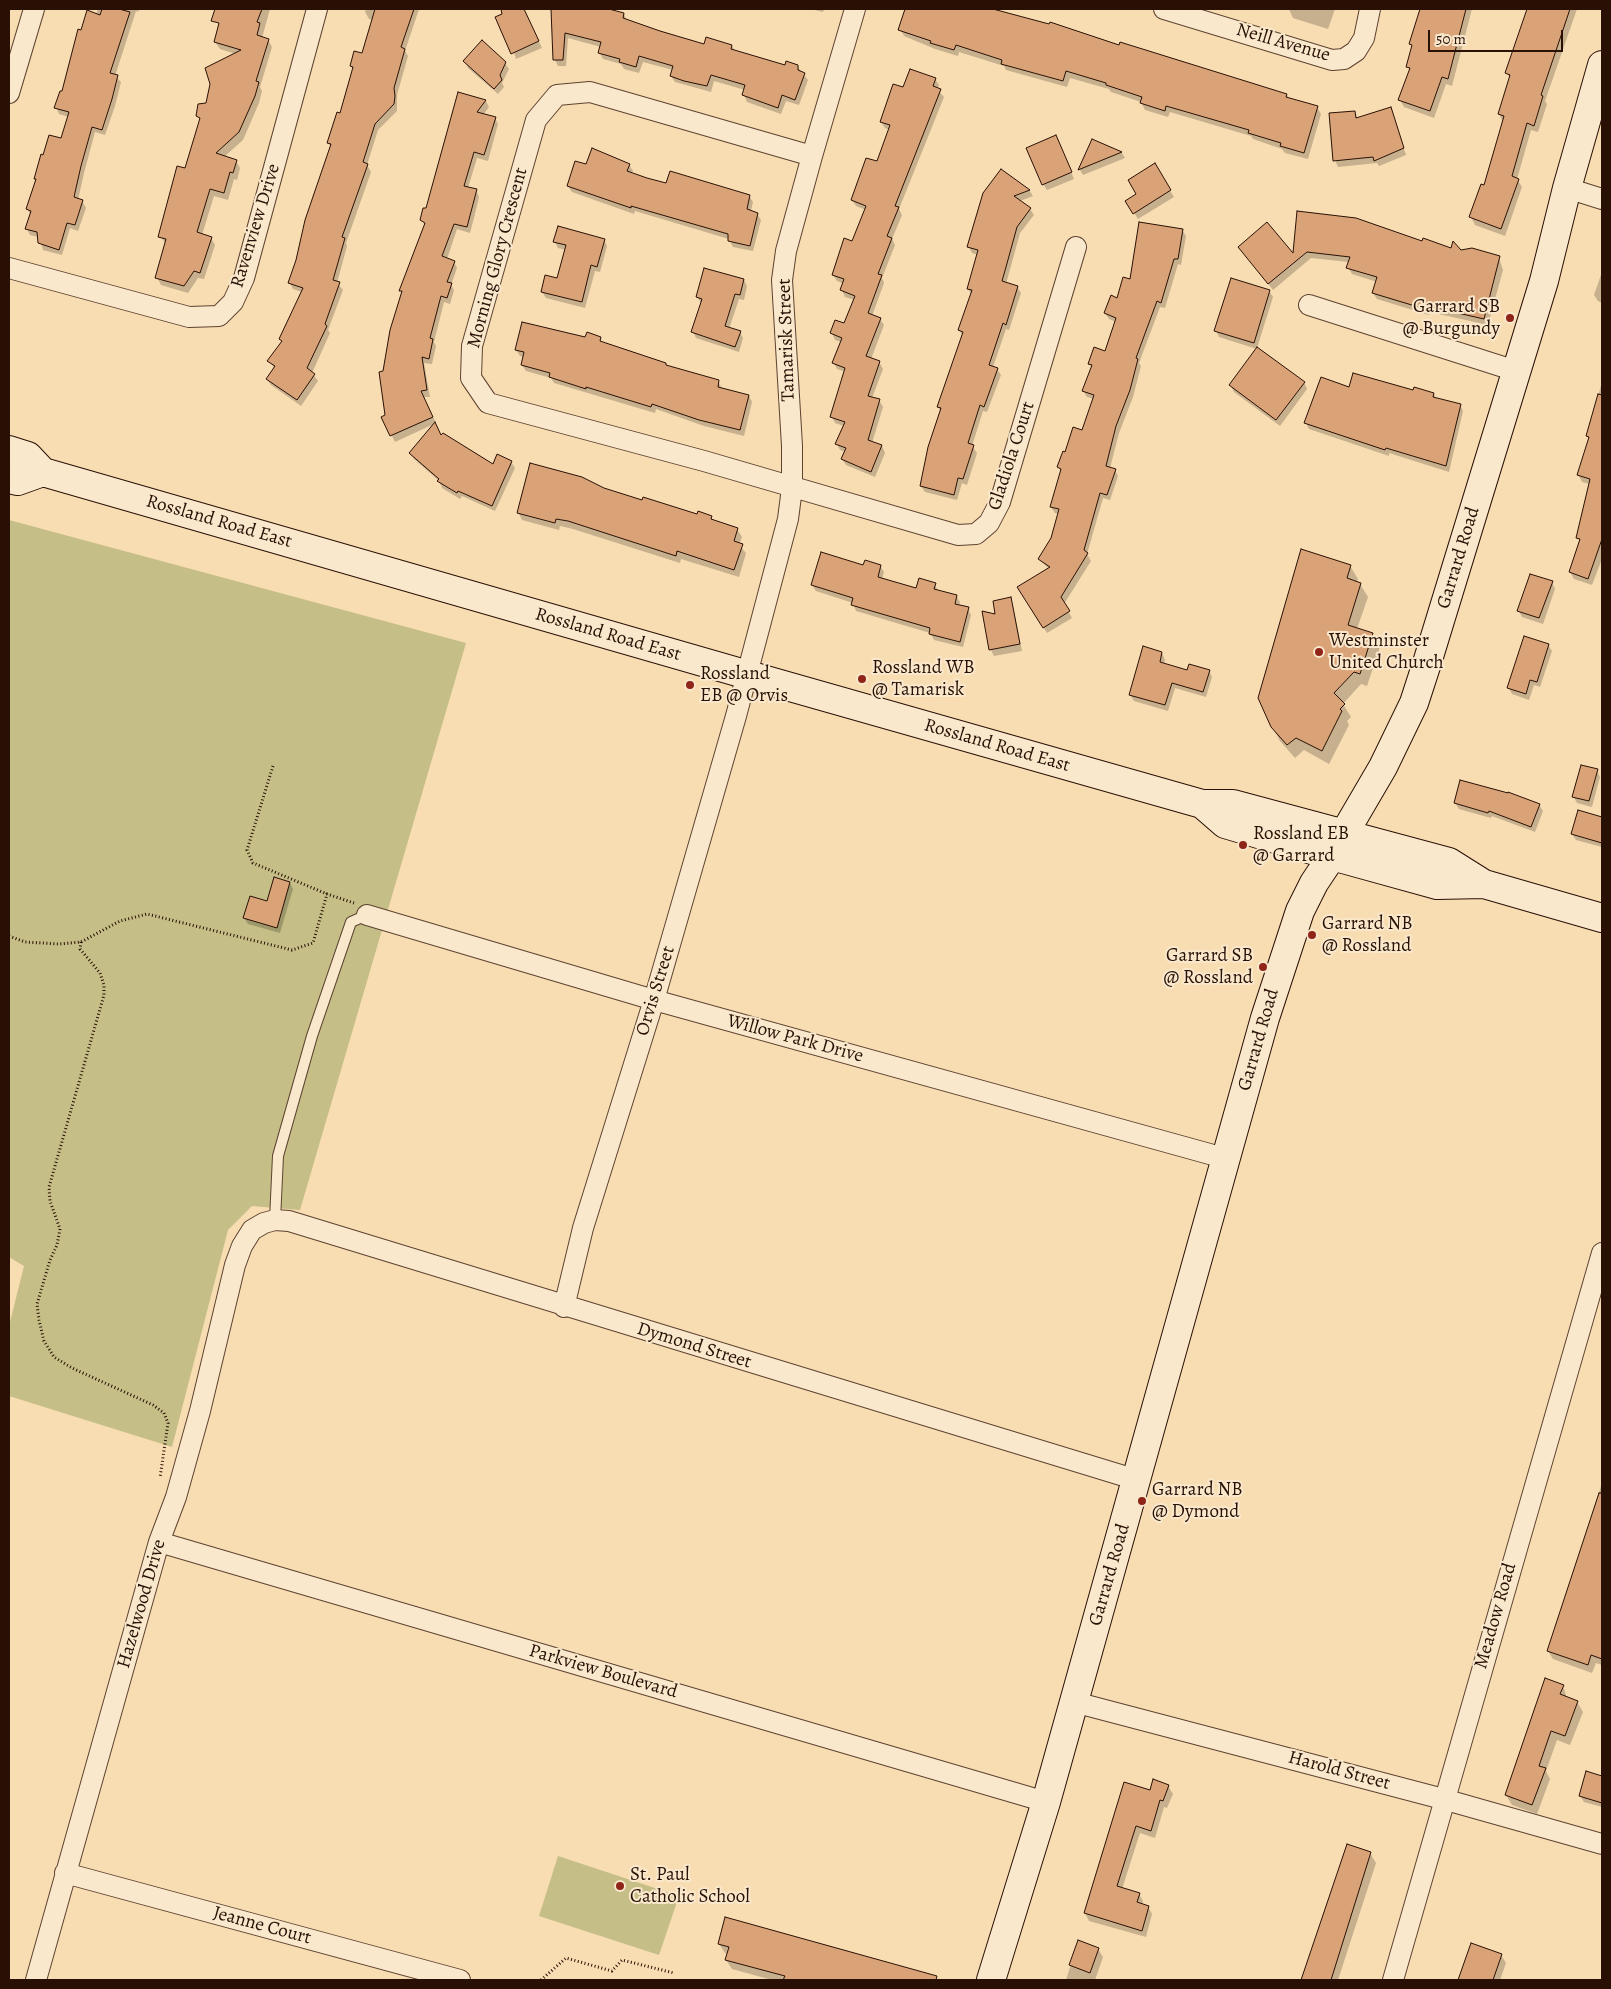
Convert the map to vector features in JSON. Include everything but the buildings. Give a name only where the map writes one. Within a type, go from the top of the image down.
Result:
[{"type":"main road","name":"Garrard Road","points":[[1345,832],[1383,767],[1414,704],[1544,281],[1567,188],[1602,66]]},
{"type":"main road","name":"Rossland Road East","points":[[9,450],[28,456],[43,472],[1202,804],[1233,804],[1345,832],[1449,862],[1484,884],[1602,918]]},
{"type":"main road","points":[[9,478],[18,481],[43,472]]},
{"type":"main road","name":"Rossland Road East","points":[[1202,804],[1225,824],[1332,856],[1437,885],[1484,884]]},
{"type":"main road","name":"Garrard Road","points":[[991,1980],[1046,1802],[1138,1480],[1224,1158],[1291,933],[1314,883],[1332,856]]},
{"type":"street","points":[[9,93],[34,9]]},
{"type":"street","name":"Ravenview Drive","points":[[9,268],[189,317],[218,316],[233,302],[244,278],[317,9]]},
{"type":"street","name":"Tamarisk Street","points":[[748,675],[788,519],[792,488],[792,446],[782,280],[786,251],[855,9]]},
{"type":"street","name":"Neill Avenue","points":[[1164,9],[1332,60],[1344,59],[1356,51],[1364,38],[1370,9]]},
{"type":"street","name":"Morning Glory Crescent","points":[[792,488],[488,403],[471,378],[472,346],[536,120],[557,96],[590,92],[812,156]]},
{"type":"street","points":[[1567,188],[1602,199]]},
{"type":"street","name":"Gladiola Court","points":[[792,488],[958,535],[976,534],[989,523],[1000,502],[1076,247]]},
{"type":"street","points":[[1308,305],[1516,371]]},
{"type":"street","name":"Orvis Street","points":[[564,1306],[583,1228],[654,1000],[748,675]]},
{"type":"street","name":"Garrard Road","points":[[1332,856],[1345,832]]},
{"type":"street","name":"Willow Park Drive","points":[[367,915],[654,1000],[1224,1158]]},
{"type":"street","name":"Hazelwood Drive","points":[[36,1980],[159,1542],[176,1497],[200,1410],[235,1264],[242,1246],[252,1230],[275,1220]]},
{"type":"street","name":"Dymond Street","points":[[275,1220],[289,1221],[1138,1480]]},
{"type":"street","name":"Meadow Road","points":[[1393,1980],[1443,1799],[1602,1253]]},
{"type":"street","name":"Parkview Boulevard","points":[[159,1542],[1046,1802]]},
{"type":"street","name":"Harold Street","points":[[1074,1702],[1443,1799],[1602,1844]]},
{"type":"street","name":"Jeanne Court","points":[[65,1873],[460,1980]]},
{"type":"lane","points":[[275,1220],[278,1156],[312,1036],[351,922],[367,915]]},
{"type":"path","points":[[274,766],[247,850],[253,863],[327,894],[352,901],[367,915]]},
{"type":"path","points":[[9,936],[25,942],[59,944],[80,942],[120,921],[147,914],[292,950],[314,943],[327,894]]},
{"type":"path","points":[[80,942],[80,949],[100,973],[104,985],[104,995],[49,1187],[50,1201],[60,1229],[57,1245],[50,1260],[37,1304],[39,1320],[44,1341],[54,1356],[72,1368],[164,1413],[168,1422],[160,1486],[163,1494],[176,1497]]},
{"type":"path","points":[[541,1980],[566,1958],[612,1971],[622,1960],[674,1973]]},
{"type":"shaded area","points":[[9,520],[466,643],[300,1210],[252,1206],[228,1230],[172,1447],[9,1396],[9,1326],[24,1266],[9,1257]]},
{"type":"shaded area","points":[[558,1856],[679,1896],[659,1955],[539,1916]]},
{"type":"place","name":"Garrard SB @ Burgundy","points":[[1510,318]]},
{"type":"place","name":"Westminster United Church","points":[[1319,652]]},
{"type":"place","name":"Rossland WB @ Tamarisk","points":[[862,679]]},
{"type":"place","name":"Rossland EB @ Orvis","points":[[690,685]]},
{"type":"place","name":"Rossland EB @ Garrard","points":[[1243,845]]},
{"type":"place","name":"Garrard NB @ Rossland","points":[[1312,935]]},
{"type":"place","name":"Garrard SB @ Rossland","points":[[1263,967]]},
{"type":"place","name":"Garrard NB @ Dymond","points":[[1142,1501]]},
{"type":"place","name":"St. Paul Catholic School","points":[[620,1886]]}]
